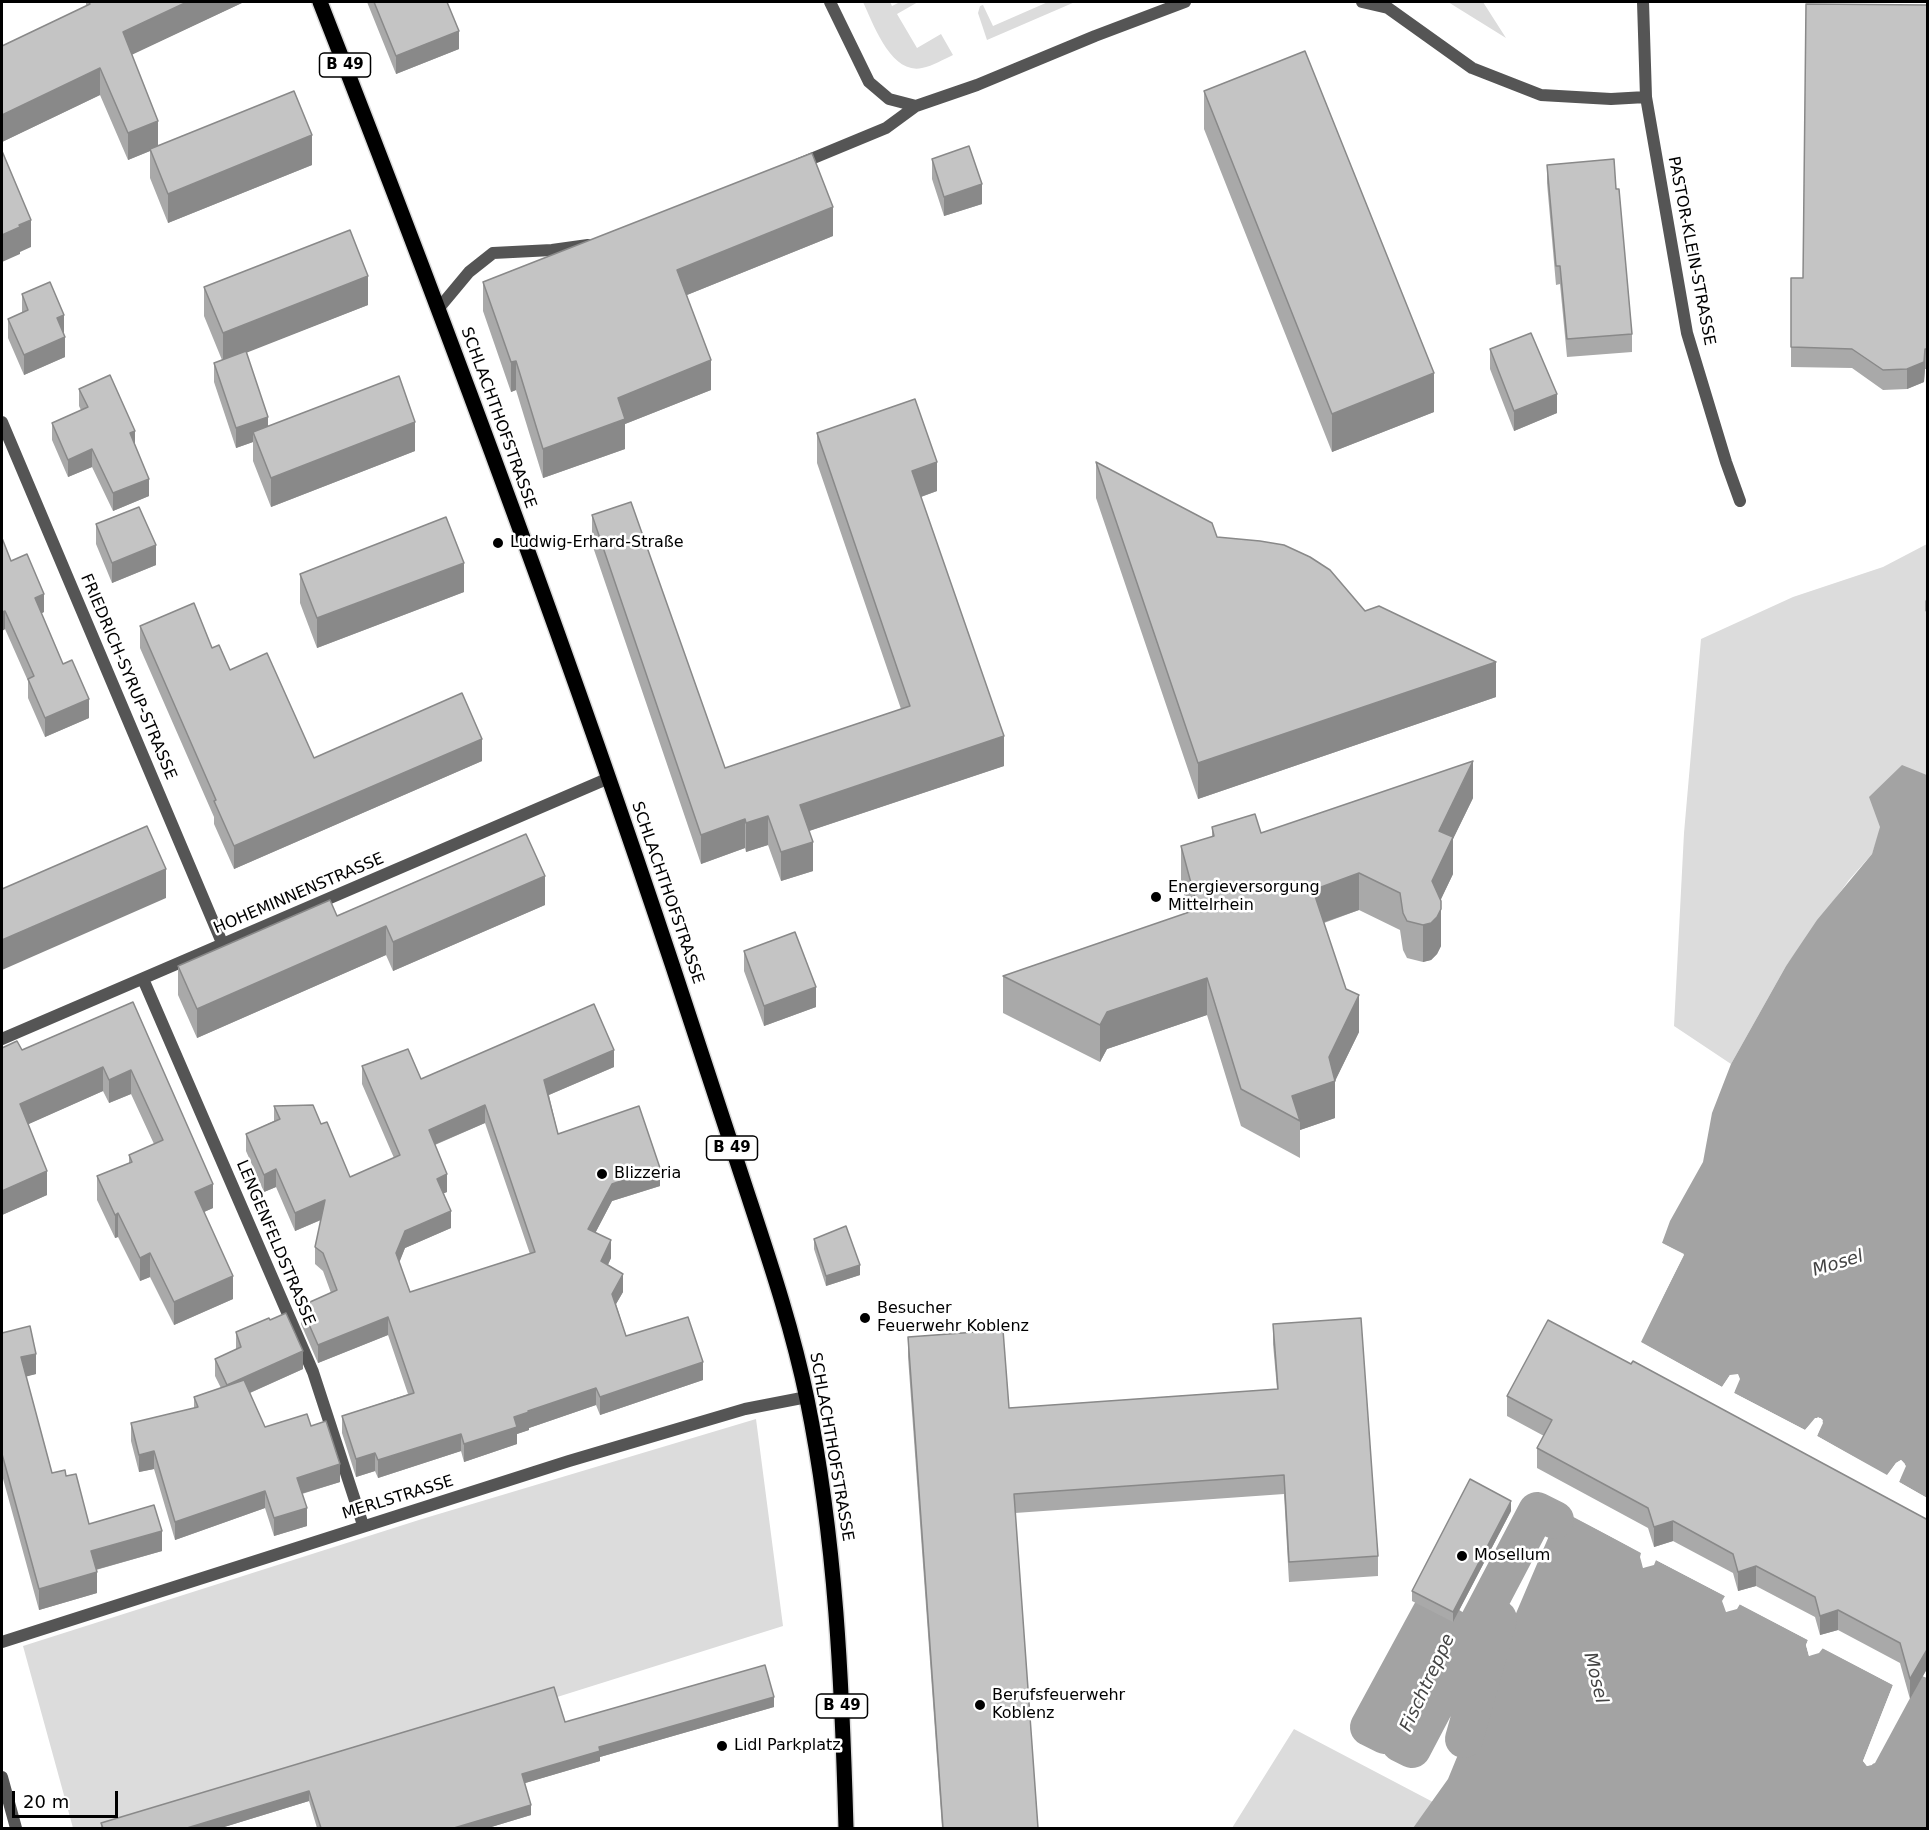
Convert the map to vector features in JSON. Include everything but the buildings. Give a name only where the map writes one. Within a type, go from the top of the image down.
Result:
[{"type":"main road","name":"SCHLACHTHOFSTRASSE","points":[[320,2],[439,308],[609,778],[783,1305],[807,1397],[832,1557],[840,1642],[846,1828]]},
{"type":"street","points":[[831,2],[869,82],[889,99],[916,106]]},
{"type":"street","points":[[786,170],[886,128],[916,106],[977,85],[1185,2]]},
{"type":"street","points":[[1362,2],[1388,8],[1472,68],[1541,95],[1611,99],[1646,97]]},
{"type":"street","name":"PASTOR-KLEIN-STRASSE","points":[[1643,2],[1646,97],[1687,333],[1740,501]]},
{"type":"street","points":[[439,308],[469,272],[493,253],[552,250],[602,243]]},
{"type":"street","name":"FRIEDRICH-SYRUP-STRASSE","points":[[2,422],[223,945]]},
{"type":"street","name":"HOHEMINNENSTRASSE","points":[[2,1039],[609,778]]},
{"type":"street","name":"LENGENFELDSTRASSE","points":[[143,979],[313,1372],[363,1525]]},
{"type":"street","name":"MERLSTRASSE","points":[[2,1642],[363,1525],[745,1408],[807,1397]]},
{"type":"street","points":[[2,1777],[16,1828]]},
{"type":"shaded area","points":[[863,2],[890,2],[892,6],[900,2],[918,2],[897,14],[917,48],[941,34],[953,55],[922,68],[911,68],[901,64],[885,46]]},
{"type":"shaded area","points":[[1048,2],[1075,2],[987,40],[978,13],[980,6],[983,5],[993,26]]},
{"type":"shaded area","points":[[1448,2],[1483,2],[1506,38]]},
{"type":"shaded area","points":[[1927,544],[1927,775],[1902,766],[1872,854],[1849,880],[1786,966],[1731,1064],[1674,1026],[1684,833],[1701,639],[1793,597],[1883,567]]},
{"type":"shaded area","points":[[756,1419],[783,1626],[554,1698],[117,1828],[73,1828],[23,1646],[422,1519]]},
{"type":"shaded area","points":[[1294,1729],[1433,1802],[1413,1828],[1232,1828]]},
{"type":"water","name":"Mosel","points":[[1902,765],[1927,775],[1927,1498],[1899,1482],[1905,1464],[1901,1460],[1887,1476],[1817,1436],[1823,1420],[1818,1417],[1805,1430],[1734,1393],[1739,1376],[1730,1375],[1722,1387],[1640,1342],[1684,1255],[1662,1243],[1670,1221],[1703,1162],[1712,1113],[1731,1064],[1786,966],[1817,920],[1872,854],[1880,827],[1869,797]]},
{"type":"water","name":"Mosel","points":[[1560,1510],[1642,1553],[1643,1568],[1656,1560],[1725,1596],[1726,1612],[1739,1604],[1808,1640],[1806,1645],[1809,1656],[1822,1648],[1893,1685],[1863,1761],[1867,1766],[1872,1765],[1927,1666],[1927,1828],[1413,1828],[1448,1779]]},
{"type":"pier","points":[[1662,1243],[1684,1254],[1641,1342],[1722,1387],[1730,1375],[1738,1374],[1740,1379],[1734,1393],[1805,1430],[1815,1418],[1821,1418],[1823,1423],[1817,1436],[1887,1475],[1901,1460],[1906,1466],[1899,1482],[1927,1498],[1928,1501],[1896,1484],[1901,1464],[1890,1478],[1886,1478],[1815,1439],[1819,1421],[1817,1420],[1804,1433],[1732,1395],[1736,1376],[1721,1390],[1638,1344],[1680,1256],[1661,1246]]},
{"type":"pier","points":[[1559,1507],[1643,1550],[1645,1564],[1657,1558],[1726,1594],[1728,1608],[1740,1601],[1810,1638],[1811,1652],[1817,1650],[1820,1645],[1824,1645],[1895,1683],[1896,1687],[1866,1761],[1868,1763],[1872,1761],[1928,1663],[1927,1678],[1922,1676],[1875,1763],[1867,1766],[1863,1761],[1893,1685],[1823,1648],[1819,1653],[1809,1656],[1806,1645],[1808,1640],[1740,1604],[1737,1609],[1726,1612],[1722,1601],[1725,1596],[1656,1560],[1654,1565],[1643,1568],[1641,1553]]},
{"type":"waterway","name":"Fischtreppe","points":[[1432,1611],[1369,1727],[1385,1735],[1444,1623],[1457,1631],[1400,1743],[1412,1749],[1537,1511],[1555,1520]]},
{"type":"waterway","name":"Fischtreppe","points":[[1464,1739],[1498,1619]]},
{"type":"place","name":"Ludwig-Erhard-Straße","points":[[498,543]]},
{"type":"place","name":"Energieversorgung Mittelrhein","points":[[1156,897]]},
{"type":"place","name":"Blizzeria","points":[[602,1174]]},
{"type":"place","name":"Besucher Feuerwehr Koblenz","points":[[865,1318]]},
{"type":"place","name":"Mosellum","points":[[1462,1556]]},
{"type":"place","name":"Berufsfeuerwehr Koblenz","points":[[980,1705]]},
{"type":"place","name":"Lidl Parkplatz","points":[[722,1746]]}]
